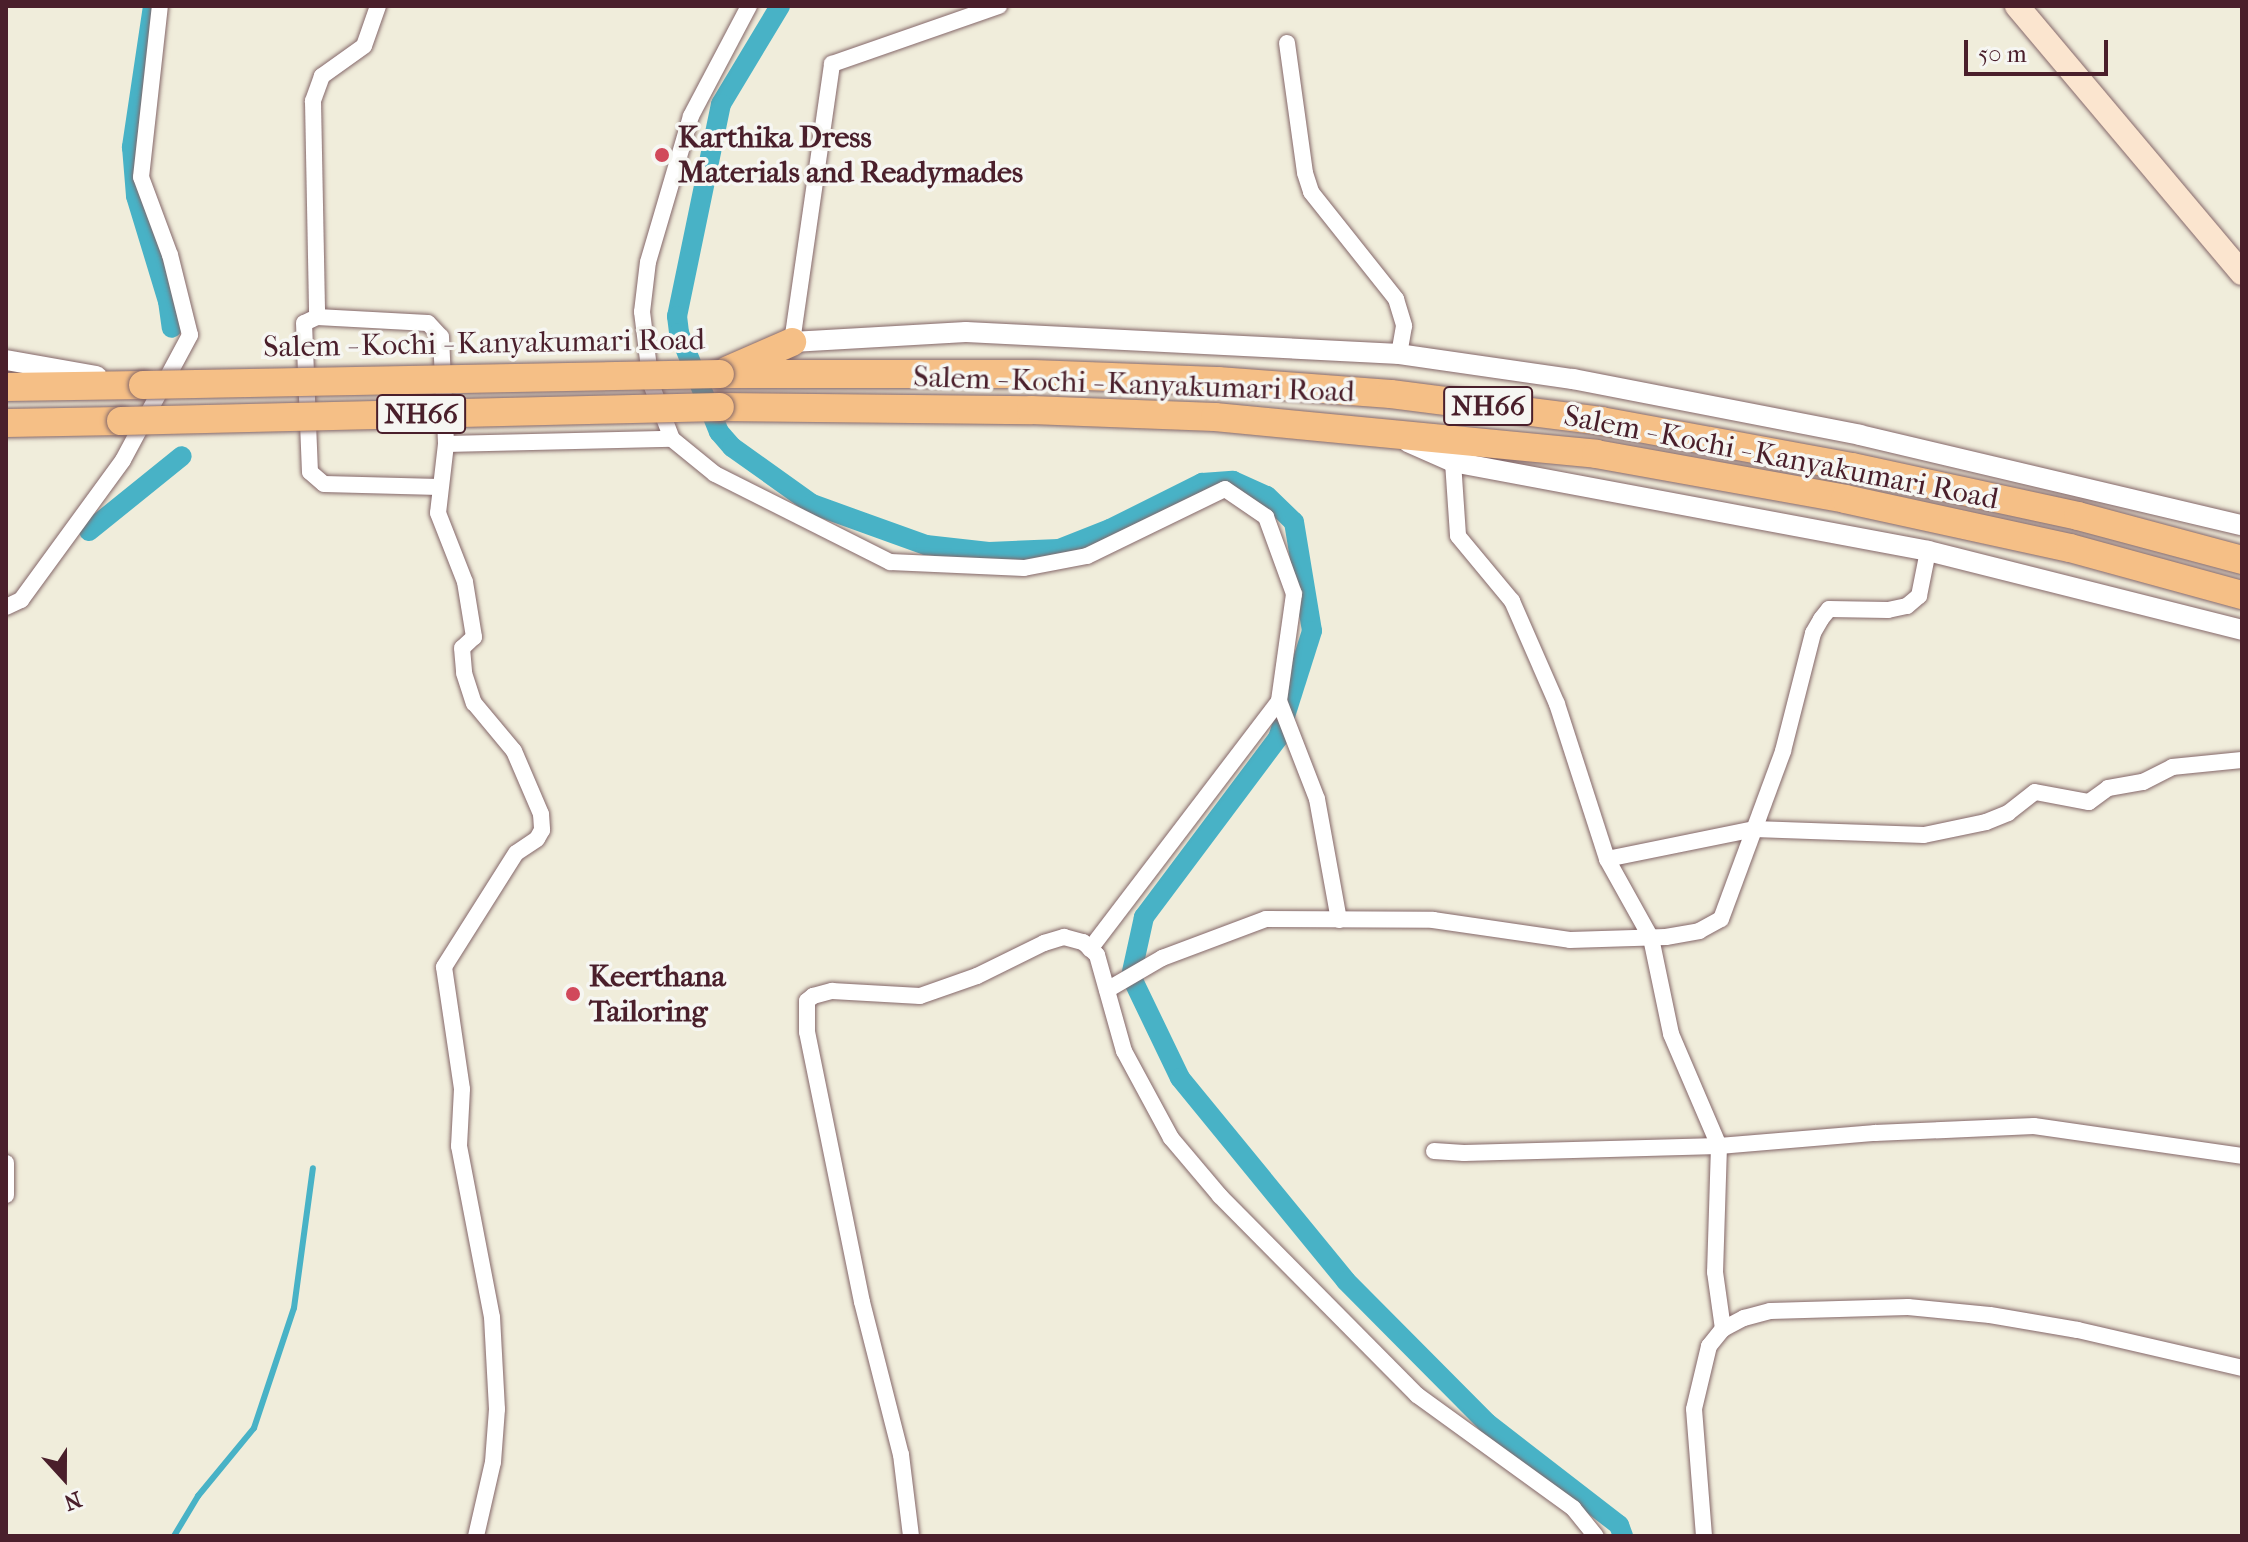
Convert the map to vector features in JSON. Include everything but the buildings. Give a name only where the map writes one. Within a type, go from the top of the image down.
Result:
[{"type":"highway","points":[[720,374],[792,342]]},
{"type":"highway","name":"Salem - Kochi - Kanyakumari Road","points":[[6,387],[720,374],[1033,374],[1249,383],[1391,394],[1601,421],[1867,470],[2078,516],[2242,560]]},
{"type":"highway","points":[[957,375],[957,410]]},
{"type":"highway","name":"Salem - Kochi - Kanyakumari Road","points":[[6,423],[720,407],[1199,417],[1385,431],[1596,454],[1830,496],[2070,548],[2242,595]]},
{"type":"main road","points":[[2017,6],[2242,273]]},
{"type":"street","points":[[6,607],[21,600],[123,460],[190,335],[170,255],[141,177],[160,6]]},
{"type":"street","points":[[317,317],[313,101],[322,76],[364,46],[378,6]]},
{"type":"street","points":[[749,6],[691,116],[648,262],[642,312],[651,384],[672,439],[715,474],[890,562],[1024,568],[1087,556],[1225,489],[1266,517],[1294,594],[1279,701],[1317,799],[1339,920]]},
{"type":"street","points":[[999,6],[832,64],[792,342],[966,332],[1399,354],[1573,379],[1860,435],[2242,525]]},
{"type":"street","points":[[1287,43],[1311,192],[1396,299],[1404,326],[1399,354]]},
{"type":"street","points":[[439,487],[324,484],[310,472],[304,323],[317,317],[428,323],[441,337],[446,444],[438,513],[465,582],[472,620],[474,637],[462,648],[464,673],[474,703],[514,751],[541,814],[542,830],[537,839],[516,853],[444,967],[462,1089],[459,1146],[492,1317],[497,1409],[493,1462],[476,1536]]},
{"type":"street","points":[[6,360],[143,385]]},
{"type":"street","points":[[6,437],[39,423]]},
{"type":"street","points":[[1385,431],[1453,462],[1928,551],[2242,630]]},
{"type":"street","points":[[446,444],[672,439]]},
{"type":"street","points":[[1453,462],[1458,536],[1512,601],[1557,704],[1607,859],[1651,938],[1671,1034],[1719,1146],[1715,1272],[1723,1329]]},
{"type":"street","points":[[1108,989],[1162,958],[1266,919],[1433,920],[1570,940],[1651,938],[1699,931],[1721,919],[1783,751],[1813,633],[1821,619],[1829,609],[1888,610],[1907,606],[1919,596],[1928,551]]},
{"type":"street","points":[[1090,949],[1279,701]]},
{"type":"street","points":[[1607,859],[1754,829],[1924,835],[1986,822],[2008,813],[2035,792],[2089,802],[2108,788],[2143,782],[2172,767],[2242,760]]},
{"type":"street","points":[[911,1536],[901,1455],[862,1302],[807,1032],[807,1001],[813,996],[832,991],[920,996],[977,976],[1044,943],[1064,937],[1083,942],[1104,972],[1124,1051],[1171,1138],[1220,1196],[1417,1395],[1573,1508],[1596,1536]]},
{"type":"street","points":[[1434,1151],[1464,1153],[1719,1146],[1875,1133],[2034,1126],[2242,1156]]},
{"type":"street","points":[[6,1163],[6,1195]]},
{"type":"street","points":[[1704,1536],[1694,1409],[1709,1346],[1723,1329],[1770,1311],[1908,1307],[1990,1315],[2078,1330],[2242,1368]]},
{"type":"waterway","points":[[153,6],[132,147],[136,196],[168,301],[172,328]]},
{"type":"waterway","points":[[780,6],[721,104],[677,316],[679,333],[719,432],[732,447],[812,504],[926,545],[989,552],[1059,549],[1110,529],[1202,483],[1233,481],[1267,496],[1294,522],[1312,631],[1278,738],[1144,917],[1131,976],[1180,1078],[1346,1281],[1487,1423],[1619,1525],[1623,1536]]},
{"type":"waterway","points":[[89,531],[182,456]]},
{"type":"waterway","points":[[174,1536],[198,1496],[254,1428],[294,1308],[313,1168]]},
{"type":"place","name":"Karthika Dress Materials and Readymades","points":[[662,155]]},
{"type":"place","name":"Keerthana Tailoring","points":[[573,994]]}]
